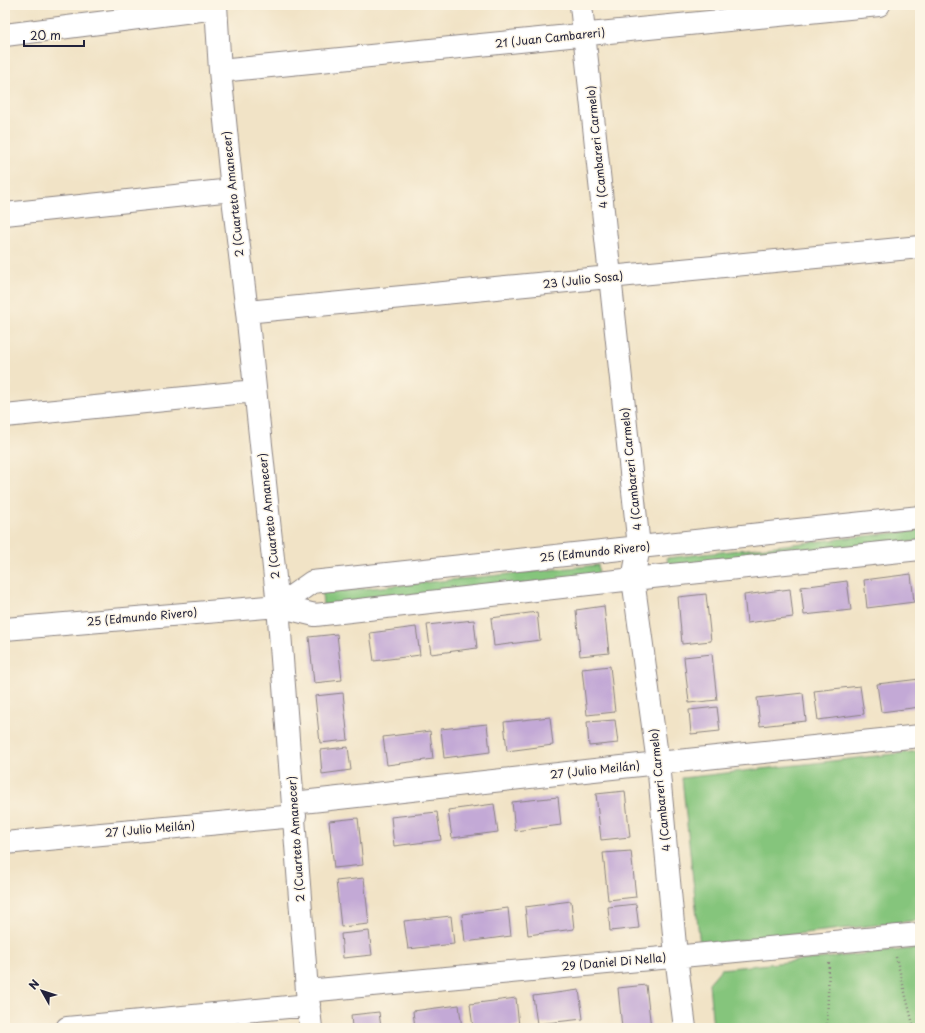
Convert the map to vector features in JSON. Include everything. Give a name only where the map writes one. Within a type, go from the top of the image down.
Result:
[{"type":"street","name":"4 (Cambareri Carmelo)","points":[[581,5],[639,547],[633,579],[658,763],[676,956],[685,1028]]},
{"type":"street","name":"21 (Juan Cambareri)","points":[[220,72],[879,5]]},
{"type":"street","points":[[5,35],[216,6]]},
{"type":"street","name":"2 (Cuarteto Amanecer)","points":[[216,6],[220,72],[232,190],[247,312],[278,606],[311,1028]]},
{"type":"street","points":[[5,214],[232,190]]},
{"type":"street","name":"23 (Julio Sosa)","points":[[247,312],[920,247]]},
{"type":"street","points":[[5,416],[255,391]]},
{"type":"street","name":"25 (Edmundo Rivero)","points":[[278,606],[312,582],[920,517]]},
{"type":"street","name":"25 (Edmundo Rivero)","points":[[5,629],[278,606],[315,615],[633,579],[920,549]]},
{"type":"street","name":"27 (Julio Meilán)","points":[[5,843],[294,809],[658,763],[920,736]]},
{"type":"street","name":"29 (Daniel Di Nella)","points":[[68,1028],[308,998],[676,956],[920,934]]},
{"type":"path","points":[[892,937],[914,1028]]},
{"type":"path","points":[[827,1028],[830,942]]},
{"type":"green space","points":[[920,530],[920,541],[669,569],[667,558]]},
{"type":"green space","points":[[598,565],[599,576],[323,605],[322,593]]},
{"type":"green space","points":[[920,751],[920,920],[700,945],[682,778]]},
{"type":"green space","points":[[920,948],[920,1028],[713,1028],[709,983],[721,969]]},
{"type":"building","points":[[911,574],[914,602],[867,608],[864,580]]},
{"type":"building","points":[[847,581],[851,610],[804,615],[801,587]]},
{"type":"building","points":[[790,589],[793,617],[747,623],[744,595]]},
{"type":"building","points":[[706,594],[711,641],[682,644],[678,597]]},
{"type":"building","points":[[604,606],[609,653],[580,656],[576,610]]},
{"type":"building","points":[[537,612],[540,640],[494,646],[491,618]]},
{"type":"building","points":[[474,620],[477,648],[431,654],[427,625]]},
{"type":"building","points":[[416,627],[420,655],[374,661],[370,633]]},
{"type":"building","points":[[337,634],[342,680],[314,683],[309,637]]},
{"type":"building","points":[[712,654],[717,700],[689,703],[684,657]]},
{"type":"building","points":[[610,666],[615,712],[587,715],[582,669]]},
{"type":"building","points":[[920,679],[920,707],[881,712],[877,684]]},
{"type":"building","points":[[860,686],[864,714],[818,720],[814,691]]},
{"type":"building","points":[[343,693],[348,740],[320,743],[315,696]]},
{"type":"building","points":[[803,693],[806,721],[760,726],[757,698]]},
{"type":"building","points":[[717,707],[720,731],[691,734],[689,710]]},
{"type":"building","points":[[550,717],[553,745],[507,751],[504,722]]},
{"type":"building","points":[[615,720],[618,743],[589,746],[587,722]]},
{"type":"building","points":[[487,724],[490,752],[444,758],[441,729]]},
{"type":"building","points":[[430,731],[433,759],[387,765],[383,737]]},
{"type":"building","points":[[348,747],[351,770],[322,774],[320,750]]},
{"type":"building","points":[[625,791],[630,837],[601,840],[596,794]]},
{"type":"building","points":[[558,797],[561,825],[515,831],[512,802]]},
{"type":"building","points":[[494,804],[498,832],[452,838],[448,810]]},
{"type":"building","points":[[437,812],[441,840],[394,846],[391,817]]},
{"type":"building","points":[[358,818],[363,865],[334,868],[329,821]]},
{"type":"building","points":[[631,851],[636,897],[608,900],[603,853]]},
{"type":"building","points":[[364,878],[369,924],[341,927],[336,881]]},
{"type":"building","points":[[571,901],[574,929],[528,935],[525,907]]},
{"type":"building","points":[[636,904],[639,928],[610,931],[608,907]]},
{"type":"building","points":[[508,908],[511,936],[465,942],[462,914]]},
{"type":"building","points":[[451,916],[454,944],[408,949],[404,921]]},
{"type":"building","points":[[369,931],[372,955],[343,958],[341,934]]},
{"type":"building","points":[[646,985],[651,1028],[622,1028],[618,988]]},
{"type":"building","points":[[579,990],[583,1019],[537,1024],[533,996]]},
{"type":"building","points":[[516,998],[519,1026],[505,1028],[473,1028],[470,1004]]},
{"type":"building","points":[[459,1005],[462,1028],[415,1028],[413,1011]]},
{"type":"building","points":[[379,1012],[381,1028],[352,1028],[351,1015]]}]
